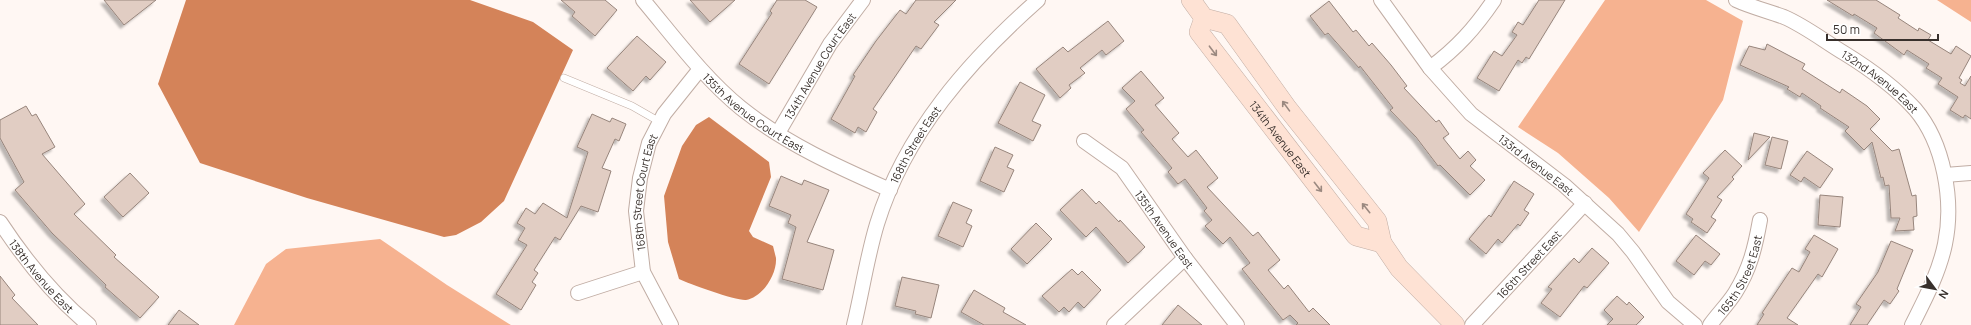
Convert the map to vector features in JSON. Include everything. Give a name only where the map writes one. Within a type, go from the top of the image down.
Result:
[{"type":"street","name":"135th Avenue Court East","points":[[643,0],[700,69],[741,108],[821,160],[890,190]]},
{"type":"street","name":"134th Avenue Court East","points":[[778,133],[830,44],[863,0]]},
{"type":"street","name":"168th Street East","points":[[854,325],[877,224],[900,166],[925,123],[949,91],[1013,22],[1038,0]]},
{"type":"street","points":[[1192,0],[1204,18],[1227,24],[1288,109],[1377,221],[1382,243],[1399,268],[1455,325]]},
{"type":"street","name":"133rd Avenue East","points":[[1381,0],[1430,68],[1471,114],[1564,185],[1585,203],[1634,252],[1668,302],[1695,325]]},
{"type":"street","points":[[1430,68],[1458,45],[1473,30],[1494,0]]},
{"type":"street","name":"132nd Avenue East","points":[[1736,0],[1796,23],[1874,72],[1894,88],[1915,110],[1929,130],[1939,153],[1945,175],[1947,210],[1945,243],[1935,275],[1912,325]]},
{"type":"street","name":"134th Avenue East","points":[[1204,18],[1199,32],[1356,236],[1382,243]]},
{"type":"street","name":"168th Street Court East","points":[[671,325],[643,272],[636,211],[640,178],[649,144],[664,114],[700,69]]},
{"type":"street","name":"135th Avenue East","points":[[1084,141],[1122,168],[1185,258],[1237,325]]},
{"type":"street","points":[[1945,175],[1971,174]]},
{"type":"street","name":"166th Street East","points":[[1472,325],[1585,203]]},
{"type":"street","name":"165th Street East","points":[[1710,325],[1734,295],[1745,276],[1754,254],[1760,220]]},
{"type":"street","name":"138th Avenue East","points":[[0,222],[16,246],[68,308],[89,325]]},
{"type":"street","points":[[1114,325],[1185,258]]},
{"type":"street","points":[[578,293],[643,272]]},
{"type":"lane","points":[[564,78],[632,106],[660,122]]},
{"type":"shaded area","points":[[186,0],[470,0],[533,22],[573,50],[504,201],[481,222],[456,235],[444,237],[307,198],[200,163],[158,84]]},
{"type":"shaded area","points":[[1605,0],[1706,0],[1743,21],[1723,100],[1639,232],[1609,198],[1558,153],[1518,127]]},
{"type":"shaded area","points":[[1937,0],[1971,0],[1971,22]]},
{"type":"shaded area","points":[[709,117],[769,162],[771,177],[749,231],[753,237],[773,246],[776,264],[768,284],[763,290],[752,298],[746,300],[723,295],[679,279],[668,242],[664,196],[682,146],[696,125]]},
{"type":"shaded area","points":[[380,239],[447,285],[511,325],[234,325],[266,264],[286,249]]},
{"type":"building","points":[[104,0],[156,0],[124,25]]},
{"type":"building","points":[[561,0],[605,0],[617,10],[595,36],[572,16],[575,12]]},
{"type":"building","points":[[690,0],[735,0],[710,22]]},
{"type":"building","points":[[777,0],[805,0],[817,7],[769,84],[739,64],[772,13],[770,11]]},
{"type":"building","points":[[916,0],[956,0],[934,22],[939,25],[921,49],[916,46],[873,109],[877,112],[866,132],[858,127],[855,133],[831,119],[855,76],[853,75],[876,41],[900,10],[906,14]]},
{"type":"building","points":[[1539,0],[1565,0],[1529,59],[1526,57],[1522,63],[1518,60],[1499,91],[1477,78],[1494,51],[1502,56],[1517,35],[1512,32],[1518,22],[1523,25]]},
{"type":"building","points":[[1827,0],[1876,0],[1900,15],[1898,18],[1918,31],[1919,28],[1931,35],[1928,40],[1951,54],[1956,46],[1971,56],[1959,78],[1962,80],[1960,83],[1965,86],[1971,76],[1971,119],[1965,115],[1963,118],[1950,110],[1958,97],[1938,84],[1942,78],[1926,68],[1929,64],[1907,50],[1904,55],[1874,33],[1877,28],[1854,14],[1853,16]]},
{"type":"building","points":[[1329,1],[1353,32],[1356,30],[1369,46],[1372,43],[1391,65],[1407,86],[1404,88],[1436,122],[1439,120],[1449,134],[1443,138],[1460,159],[1468,151],[1476,160],[1470,166],[1485,180],[1470,195],[1440,165],[1438,166],[1416,137],[1390,110],[1393,108],[1360,66],[1359,68],[1328,33],[1325,35],[1310,16]]},
{"type":"building","points":[[1108,21],[1124,41],[1106,55],[1102,50],[1080,68],[1085,73],[1069,85],[1071,88],[1060,98],[1036,69],[1063,47],[1068,52]]},
{"type":"building","points":[[637,36],[666,62],[650,80],[646,76],[633,91],[607,68]]},
{"type":"building","points":[[1767,44],[1805,64],[1802,69],[1840,93],[1842,89],[1867,106],[1880,119],[1870,129],[1892,151],[1899,149],[1912,196],[1916,195],[1917,216],[1913,217],[1914,230],[1895,231],[1900,218],[1891,218],[1889,185],[1885,186],[1883,177],[1881,178],[1872,142],[1864,150],[1845,131],[1849,127],[1820,108],[1821,106],[1802,93],[1800,97],[1787,89],[1789,87],[1740,65],[1749,46],[1765,50]]},
{"type":"building","points":[[1141,71],[1164,98],[1155,105],[1179,133],[1172,139],[1188,157],[1196,150],[1218,178],[1207,187],[1253,236],[1258,232],[1280,260],[1268,270],[1284,289],[1288,285],[1309,312],[1313,308],[1330,325],[1296,325],[1298,323],[1290,315],[1283,320],[1242,269],[1250,263],[1230,237],[1223,244],[1205,226],[1212,220],[1204,211],[1207,208],[1185,179],[1178,184],[1168,172],[1172,168],[1141,132],[1144,130],[1126,109],[1135,101],[1122,88]]},
{"type":"building","points":[[1020,82],[1045,95],[1032,121],[1041,125],[1033,141],[998,123]]},
{"type":"building","points":[[26,106],[32,116],[36,114],[55,147],[42,154],[85,204],[74,214],[116,255],[114,257],[159,297],[140,318],[105,287],[106,285],[52,233],[15,190],[24,182],[0,138],[0,120]]},
{"type":"building","points":[[592,114],[610,122],[612,118],[626,124],[619,141],[615,139],[602,168],[611,171],[598,212],[581,206],[560,240],[555,237],[534,270],[538,273],[532,282],[536,285],[521,310],[496,294],[527,245],[518,240],[525,228],[517,223],[526,208],[535,214],[543,203],[567,218],[588,152],[577,147]]},
{"type":"building","points":[[1754,133],[1770,137],[1748,160]]},
{"type":"building","points":[[1772,137],[1788,141],[1781,169],[1765,165]]},
{"type":"building","points":[[995,147],[1013,155],[1007,167],[1014,170],[1004,192],[980,181]]},
{"type":"building","points":[[1725,150],[1742,166],[1732,177],[1734,179],[1717,197],[1722,200],[1711,217],[1716,220],[1707,233],[1691,222],[1693,219],[1686,214],[1709,178],[1703,173]]},
{"type":"building","points":[[1807,151],[1833,169],[1820,188],[1804,177],[1801,182],[1790,175]]},
{"type":"building","points":[[130,173],[149,193],[123,217],[104,197]]},
{"type":"building","points":[[781,176],[802,185],[804,180],[829,190],[807,242],[834,250],[823,290],[782,279],[796,227],[788,223],[791,215],[769,206]]},
{"type":"building","points":[[1514,181],[1534,194],[1524,210],[1529,213],[1520,226],[1518,224],[1502,243],[1498,239],[1486,254],[1469,239],[1489,215],[1491,217]]},
{"type":"building","points":[[1082,189],[1096,204],[1099,201],[1119,222],[1120,220],[1145,247],[1128,263],[1096,227],[1086,237],[1060,210]]},
{"type":"building","points":[[1820,195],[1843,197],[1840,227],[1818,225]]},
{"type":"building","points":[[953,202],[972,210],[966,223],[972,226],[963,247],[938,236]]},
{"type":"building","points":[[1036,223],[1052,239],[1027,264],[1011,249]]},
{"type":"building","points":[[1696,235],[1720,254],[1711,265],[1705,261],[1694,275],[1676,261]]},
{"type":"building","points":[[1814,235],[1838,249],[1822,277],[1818,274],[1787,318],[1798,325],[1757,325],[1764,314],[1762,313],[1792,268],[1799,272],[1810,252],[1805,249]]},
{"type":"building","points":[[1891,241],[1913,250],[1897,289],[1899,291],[1890,304],[1884,300],[1867,325],[1850,325],[1861,307],[1856,304],[1878,272]]},
{"type":"building","points":[[1592,248],[1609,263],[1587,288],[1584,286],[1560,317],[1541,303],[1552,289],[1548,287],[1574,258],[1579,263]]},
{"type":"building","points":[[1072,269],[1078,275],[1082,271],[1101,290],[1084,308],[1078,302],[1069,312],[1064,307],[1059,312],[1042,296]]},
{"type":"building","points":[[0,276],[15,295],[12,298],[38,325],[0,325]]},
{"type":"building","points":[[902,277],[939,285],[931,318],[915,314],[916,311],[895,306]]},
{"type":"building","points":[[974,290],[1005,308],[1003,312],[1026,325],[984,325],[961,312]]},
{"type":"building","points":[[1617,296],[1627,305],[1629,302],[1644,317],[1636,325],[1607,325],[1613,319],[1604,310]]},
{"type":"building","points":[[1178,305],[1202,325],[1162,325]]},
{"type":"building","points":[[179,310],[199,325],[168,325]]}]
